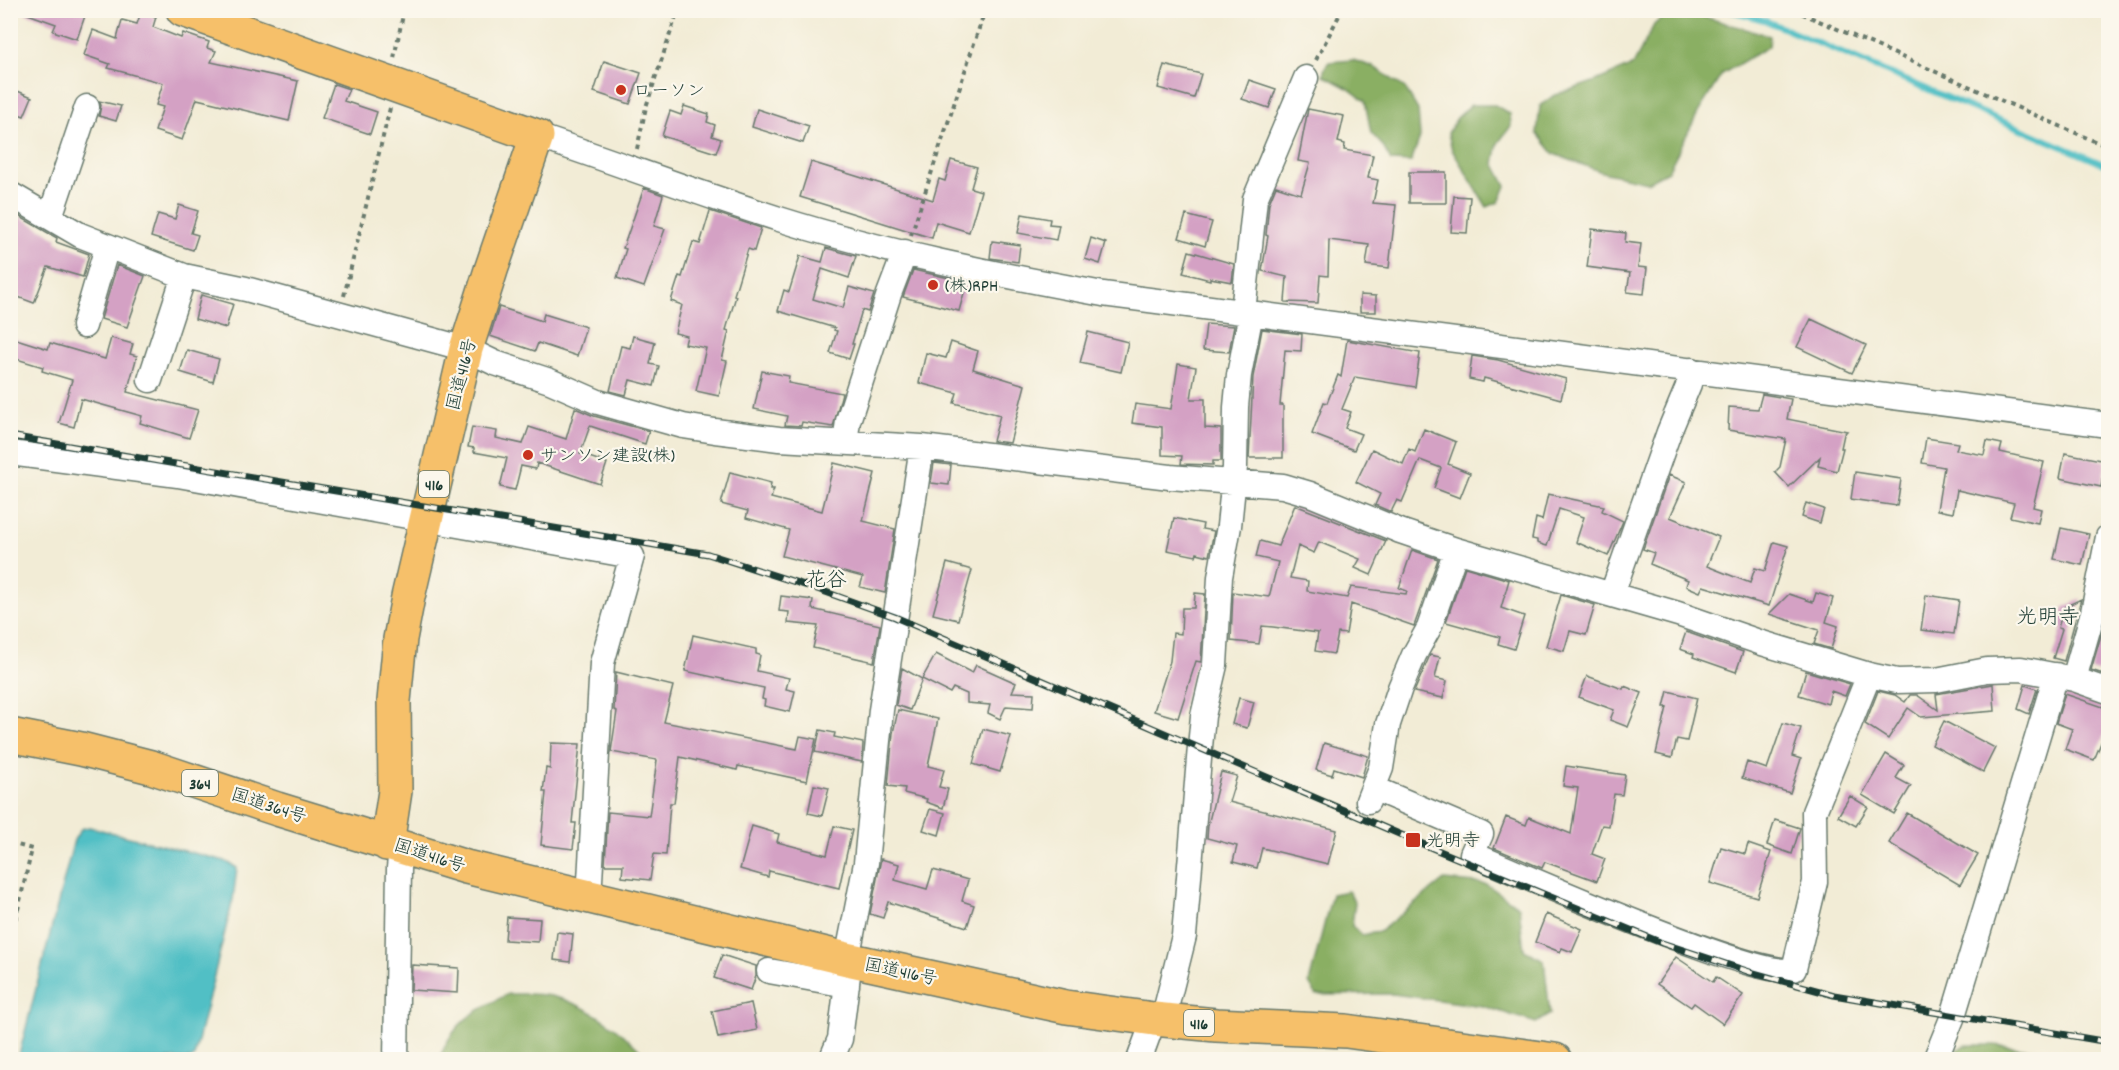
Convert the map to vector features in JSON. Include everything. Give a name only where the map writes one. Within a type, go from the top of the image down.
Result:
[{"type":"highway","points":[[183,10],[537,136]]},
{"type":"highway","name":"国道416号","points":[[537,136],[466,349],[408,597],[400,639],[394,701],[394,846],[848,968],[1066,1007],[1159,1020],[1346,1031],[1555,1059]]},
{"type":"highway","name":"国道364号","points":[[10,735],[81,749],[151,767],[394,846]]},
{"type":"street","points":[[1139,1059],[1159,1020],[1184,936],[1203,716],[1215,665],[1220,577],[1229,526],[1235,467],[1236,407],[1247,313],[1255,199],[1306,78]]},
{"type":"street","points":[[50,217],[87,107]]},
{"type":"street","points":[[537,136],[779,219],[844,238],[1028,280],[1103,294],[2109,424]]},
{"type":"street","points":[[10,194],[80,235],[184,276],[246,289],[466,349],[495,363],[550,381],[598,402],[683,426],[779,439],[922,447],[1170,477],[1283,486],[1311,494],[1400,531],[1456,550],[1612,594],[1869,675],[1897,681],[1936,680],[1988,670],[2021,669],[2065,677],[2109,691]]},
{"type":"street","points":[[84,326],[107,247]]},
{"type":"street","points":[[845,443],[848,421],[905,252]]},
{"type":"street","points":[[150,380],[184,276]]},
{"type":"street","points":[[1612,594],[1669,432],[1689,384],[1692,370]]},
{"type":"street","points":[[831,1059],[840,1040],[848,968],[866,863],[881,710],[922,447]]},
{"type":"street","points":[[10,453],[178,476],[632,556],[602,663],[590,881],[587,898]]},
{"type":"street","points":[[1935,1059],[1953,1016],[2065,677],[2093,612],[2109,537]]},
{"type":"street","points":[[1456,550],[1429,627],[1400,688],[1388,724],[1381,768],[1371,794],[1481,834],[1472,854],[1642,925],[1726,956],[1770,969],[1788,971],[1794,969],[1815,882],[1814,812],[1869,675]]},
{"type":"street","points":[[394,846],[399,868],[396,1059]]},
{"type":"street","points":[[769,971],[848,968]]},
{"type":"path","points":[[340,315],[392,84],[404,10]]},
{"type":"path","points":[[634,168],[646,107],[678,10]]},
{"type":"path","points":[[905,252],[985,10]]},
{"type":"path","points":[[1306,78],[1342,10]]},
{"type":"path","points":[[1794,10],[2109,147]]},
{"type":"path","points":[[10,843],[32,849],[10,944]]},
{"type":"green space","points":[[1669,11],[1708,18],[1770,36],[1769,46],[1722,74],[1699,111],[1668,171],[1647,182],[1602,172],[1554,154],[1537,133],[1540,106],[1553,96],[1633,65],[1654,25]]},
{"type":"green space","points":[[1353,60],[1374,67],[1405,88],[1418,110],[1420,137],[1411,162],[1391,161],[1382,145],[1371,133],[1365,101],[1323,75],[1329,62]]},
{"type":"green space","points":[[1471,105],[1495,105],[1510,114],[1511,126],[1498,143],[1494,163],[1506,186],[1499,202],[1487,207],[1452,150],[1448,133],[1457,118]]},
{"type":"green space","points":[[1444,880],[1486,884],[1519,907],[1524,950],[1544,960],[1550,1014],[1536,1023],[1483,1006],[1393,994],[1316,995],[1309,983],[1332,894],[1348,891],[1355,902],[1352,926],[1362,935],[1379,932]]},
{"type":"green space","points":[[508,994],[546,995],[578,1005],[604,1020],[628,1038],[648,1059],[439,1059],[458,1026],[475,1012]]},
{"type":"green space","points":[[1966,1045],[1994,1045],[2052,1052],[2054,1059],[1947,1060],[1952,1052]]},
{"type":"water","points":[[89,827],[225,861],[237,868],[233,899],[194,1057],[191,1059],[18,1059],[74,840],[81,829]]},
{"type":"building","points":[[26,10],[87,10],[77,39],[53,31],[56,24],[25,13]]},
{"type":"building","points":[[141,12],[156,17],[153,27],[181,38],[183,33],[209,42],[207,48],[216,51],[211,62],[298,81],[289,121],[197,99],[182,140],[155,131],[163,107],[156,105],[163,83],[108,68],[110,64],[84,55],[93,30],[117,39],[122,20],[137,24]]},
{"type":"building","points":[[604,61],[641,73],[630,104],[594,92]]},
{"type":"building","points":[[1164,65],[1201,74],[1194,98],[1158,88]]},
{"type":"building","points":[[1249,80],[1276,89],[1269,108],[1242,99]]},
{"type":"building","points":[[334,84],[349,89],[344,101],[377,112],[370,134],[322,118]]},
{"type":"building","points":[[10,88],[32,97],[24,116],[10,111]]},
{"type":"building","points":[[99,101],[121,106],[116,121],[99,116],[101,105]]},
{"type":"building","points":[[684,106],[709,114],[707,122],[715,125],[712,136],[721,139],[716,153],[662,136],[670,111],[681,115]]},
{"type":"building","points":[[757,109],[809,126],[803,143],[752,127]]},
{"type":"building","points":[[1308,109],[1344,116],[1338,142],[1345,144],[1344,150],[1373,155],[1368,178],[1378,180],[1373,203],[1396,205],[1389,268],[1366,265],[1369,245],[1329,240],[1328,276],[1320,275],[1318,303],[1285,302],[1287,277],[1262,271],[1268,236],[1266,235],[1269,203],[1276,186],[1301,194],[1310,163],[1298,161]]},
{"type":"building","points":[[951,160],[977,167],[971,188],[981,191],[969,232],[936,222],[932,238],[800,197],[811,162],[933,200],[939,179],[945,181]]},
{"type":"building","points":[[1409,172],[1446,172],[1446,203],[1409,203]]},
{"type":"building","points":[[644,188],[663,195],[654,226],[665,229],[644,287],[617,278],[626,249],[623,248]]},
{"type":"building","points":[[1454,196],[1470,197],[1467,233],[1451,232]]},
{"type":"building","points":[[179,205],[198,211],[191,233],[198,235],[193,250],[151,237],[158,214],[175,219]]},
{"type":"building","points":[[10,211],[57,238],[56,242],[89,254],[83,277],[48,267],[34,303],[10,294]]},
{"type":"building","points":[[710,211],[761,228],[754,251],[748,249],[734,295],[736,296],[726,330],[729,331],[722,360],[727,361],[719,396],[696,391],[706,348],[685,344],[687,336],[675,333],[682,305],[671,301],[679,276],[682,277],[693,242],[700,244]]},
{"type":"building","points":[[1022,214],[1050,219],[1049,224],[1059,225],[1056,240],[1018,233]]},
{"type":"building","points":[[1186,215],[1212,222],[1205,246],[1179,238]]},
{"type":"building","points":[[1592,229],[1626,233],[1625,242],[1641,244],[1638,267],[1647,268],[1644,294],[1627,292],[1630,273],[1587,267]]},
{"type":"building","points":[[1091,238],[1106,243],[1100,264],[1085,259]]},
{"type":"building","points":[[992,241],[1020,245],[1018,262],[990,258]]},
{"type":"building","points":[[826,248],[856,256],[849,278],[822,269],[813,299],[843,308],[849,287],[874,294],[868,312],[862,310],[849,359],[830,353],[837,331],[834,330],[835,328],[778,311],[784,290],[789,292],[800,256],[822,262]]},
{"type":"building","points":[[1189,251],[1234,264],[1232,282],[1210,278],[1210,280],[1183,273]]},
{"type":"building","points":[[117,265],[145,276],[127,327],[101,319]]},
{"type":"building","points":[[913,270],[967,282],[959,311],[903,297]]},
{"type":"building","points":[[201,295],[233,304],[226,328],[195,319]]},
{"type":"building","points":[[1360,295],[1376,296],[1376,312],[1360,312]]},
{"type":"building","points":[[499,307],[542,321],[544,314],[586,327],[577,356],[538,343],[535,351],[490,336]]},
{"type":"building","points":[[1811,319],[1866,345],[1852,373],[1797,347]]},
{"type":"building","points":[[1206,324],[1234,326],[1229,352],[1203,350]]},
{"type":"building","points":[[1262,329],[1302,334],[1301,351],[1285,350],[1280,405],[1283,405],[1283,458],[1249,458],[1253,377]]},
{"type":"building","points":[[1088,332],[1128,342],[1121,372],[1080,363]]},
{"type":"building","points":[[633,336],[655,342],[650,364],[659,366],[654,386],[630,380],[626,395],[610,391],[621,346],[630,348]]},
{"type":"building","points":[[10,337],[48,349],[50,343],[105,359],[111,338],[133,344],[130,354],[137,356],[127,392],[198,410],[189,438],[140,423],[142,416],[81,399],[74,427],[59,423],[72,380],[42,371],[43,367],[10,357]]},
{"type":"building","points":[[1347,340],[1420,353],[1415,387],[1355,377],[1342,409],[1351,412],[1345,428],[1361,434],[1354,450],[1312,434],[1324,402],[1327,403],[1338,375],[1341,377]]},
{"type":"building","points":[[951,342],[978,351],[973,369],[1025,385],[1010,443],[993,441],[1000,415],[954,403],[957,393],[919,383],[926,353],[946,358]]},
{"type":"building","points":[[187,350],[219,359],[213,382],[180,372]]},
{"type":"building","points":[[1472,356],[1498,360],[1566,379],[1561,399],[1484,378],[1483,382],[1469,379]]},
{"type":"building","points":[[1178,364],[1196,367],[1191,399],[1205,399],[1205,428],[1221,429],[1221,461],[1213,461],[1213,465],[1181,464],[1182,456],[1162,455],[1162,427],[1132,423],[1135,404],[1171,409]]},
{"type":"building","points":[[762,371],[789,376],[788,383],[842,393],[833,427],[802,422],[801,426],[785,425],[787,416],[754,409]]},
{"type":"building","points":[[1762,394],[1791,399],[1787,419],[1847,431],[1844,434],[1837,471],[1818,466],[1820,457],[1789,487],[1775,472],[1780,467],[1786,439],[1728,430],[1729,407],[1758,409]]},
{"type":"building","points":[[575,408],[594,416],[649,431],[645,444],[590,426],[580,454],[607,463],[600,484],[537,463],[536,469],[521,466],[515,490],[500,487],[507,458],[474,452],[474,448],[468,447],[472,427],[497,431],[496,438],[523,444],[529,427],[566,439]]},
{"type":"building","points":[[1424,429],[1456,442],[1448,464],[1470,473],[1460,498],[1434,488],[1441,468],[1420,460],[1402,502],[1397,500],[1391,512],[1375,505],[1380,494],[1356,482],[1372,449],[1403,464],[1409,449],[1415,452]]},
{"type":"building","points":[[1926,438],[1958,443],[1956,450],[1984,455],[1987,441],[2002,444],[2000,452],[2044,462],[2033,507],[2041,509],[2038,523],[2010,517],[2014,503],[1957,490],[1953,513],[1937,510],[1944,467],[1922,463]]},
{"type":"building","points":[[2065,453],[2106,461],[2101,487],[2060,478]]},
{"type":"building","points":[[834,463],[875,473],[863,521],[895,529],[885,593],[860,587],[863,577],[782,556],[789,530],[746,518],[748,511],[721,504],[730,472],[771,483],[770,489],[774,489],[771,498],[822,511]]},
{"type":"building","points":[[934,463],[951,465],[949,485],[931,483]]},
{"type":"building","points":[[1855,472],[1901,479],[1897,506],[1851,499]]},
{"type":"building","points":[[1669,475],[1686,482],[1670,517],[1719,537],[1707,566],[1750,583],[1755,568],[1765,571],[1774,542],[1788,546],[1769,606],[1703,586],[1700,592],[1686,586],[1688,580],[1650,564],[1654,553],[1643,549]]},
{"type":"building","points":[[1548,494],[1604,506],[1602,511],[1623,521],[1608,556],[1576,542],[1584,517],[1559,509],[1547,546],[1532,539],[1536,518],[1542,520]]},
{"type":"building","points":[[1806,503],[1824,509],[1820,523],[1802,517]]},
{"type":"building","points":[[1295,505],[1386,541],[1371,575],[1355,568],[1360,559],[1319,542],[1314,553],[1298,546],[1290,578],[1308,581],[1307,591],[1347,598],[1351,587],[1406,594],[1407,591],[1399,588],[1412,550],[1438,559],[1414,626],[1351,604],[1346,634],[1338,633],[1334,654],[1315,651],[1318,633],[1273,627],[1262,626],[1259,644],[1231,641],[1233,592],[1269,597],[1278,562],[1256,557],[1260,541],[1278,546]]},
{"type":"building","points":[[1174,518],[1203,524],[1202,529],[1214,531],[1209,556],[1197,553],[1196,556],[1167,550]]},
{"type":"building","points":[[2061,528],[2089,534],[2082,565],[2054,559]]},
{"type":"building","points":[[947,563],[972,570],[958,620],[933,614]]},
{"type":"building","points":[[1465,567],[1509,580],[1501,608],[1524,616],[1514,649],[1498,644],[1500,637],[1446,622]]},
{"type":"building","points":[[1195,593],[1205,594],[1201,662],[1196,661],[1178,718],[1154,711],[1170,661],[1173,633],[1181,634],[1182,608],[1194,608]]},
{"type":"building","points":[[1816,593],[1833,598],[1826,622],[1838,626],[1831,649],[1814,644],[1819,630],[1769,614],[1789,594],[1813,602]]},
{"type":"building","points":[[1561,595],[1595,605],[1586,635],[1570,631],[1564,651],[1546,646]]},
{"type":"building","points":[[1926,595],[1959,600],[1954,634],[1921,630]]},
{"type":"building","points":[[781,596],[813,600],[812,609],[880,625],[874,662],[813,648],[818,626],[788,623],[789,612],[779,611]]},
{"type":"building","points":[[2081,599],[2064,661],[2053,658],[2062,629],[2058,628],[2064,607]]},
{"type":"building","points":[[2104,625],[2109,627],[2109,676],[2091,670]]},
{"type":"building","points":[[1686,632],[1743,652],[1736,672],[1693,657],[1694,654],[1680,649]]},
{"type":"building","points":[[693,635],[756,649],[756,654],[760,655],[757,671],[789,678],[786,689],[795,691],[790,712],[764,706],[765,700],[762,699],[764,688],[685,671]]},
{"type":"building","points":[[936,654],[972,673],[976,665],[1016,683],[1012,692],[1034,693],[1033,708],[1006,706],[1000,719],[988,713],[990,705],[967,703],[967,694],[953,688],[950,693],[922,679]]},
{"type":"building","points":[[1430,655],[1440,657],[1435,678],[1447,681],[1443,698],[1414,692]]},
{"type":"building","points":[[902,668],[922,679],[910,710],[896,705]]},
{"type":"building","points":[[1806,671],[1850,684],[1845,696],[1831,691],[1828,704],[1799,695]]},
{"type":"building","points":[[616,672],[673,686],[664,722],[797,749],[800,736],[816,739],[807,781],[738,766],[737,770],[680,757],[674,803],[670,803],[666,855],[654,854],[650,880],[622,877],[623,865],[605,865],[608,812],[649,816],[657,760],[611,752],[617,711],[614,710]]},
{"type":"building","points":[[1587,676],[1642,693],[1628,727],[1610,720],[1614,710],[1579,697]]},
{"type":"building","points":[[1993,684],[1995,711],[1921,717],[1908,708],[1888,739],[1865,724],[1878,691],[1895,695],[1905,702],[1910,695],[1917,695],[1938,710],[1936,694]]},
{"type":"building","points":[[2025,685],[2037,689],[2029,714],[2018,709]]},
{"type":"building","points":[[1668,691],[1697,698],[1687,741],[1677,739],[1672,758],[1656,754],[1667,707],[1664,707]]},
{"type":"building","points":[[2065,694],[2109,709],[2109,723],[2094,760],[2065,749],[2072,729],[2056,723]]},
{"type":"building","points":[[1239,698],[1254,702],[1247,728],[1232,724]]},
{"type":"building","points":[[898,710],[938,719],[928,766],[944,770],[939,787],[948,789],[943,808],[926,802],[927,799],[904,793],[905,788],[888,786],[893,733]]},
{"type":"building","points":[[1944,721],[1995,748],[1983,772],[1932,745]]},
{"type":"building","points":[[1783,723],[1801,728],[1792,756],[1801,759],[1790,793],[1742,778],[1747,762],[1767,769]]},
{"type":"building","points":[[983,729],[1011,736],[1000,772],[973,764]]},
{"type":"building","points":[[820,730],[835,733],[834,737],[863,743],[862,762],[815,752]]},
{"type":"building","points":[[551,743],[580,744],[572,823],[576,823],[573,849],[541,845],[546,792],[543,792],[546,768],[550,769]]},
{"type":"building","points":[[1324,743],[1368,756],[1362,777],[1334,768],[1332,775],[1316,770]]},
{"type":"building","points":[[1886,754],[1904,765],[1896,778],[1911,786],[1894,814],[1862,795]]},
{"type":"building","points":[[1566,766],[1625,775],[1622,795],[1614,794],[1609,826],[1602,825],[1592,854],[1605,859],[1597,881],[1545,862],[1542,868],[1494,848],[1506,817],[1526,825],[1529,817],[1571,834],[1578,788],[1563,786]]},
{"type":"building","points":[[1221,772],[1237,776],[1229,802],[1337,830],[1328,864],[1262,848],[1257,868],[1233,862],[1237,846],[1207,838]]},
{"type":"building","points":[[814,785],[829,788],[822,816],[808,813]]},
{"type":"building","points":[[1850,796],[1868,807],[1856,826],[1838,816]]},
{"type":"building","points":[[930,809],[945,813],[939,835],[923,830]]},
{"type":"building","points":[[1907,813],[1978,855],[1960,885],[1889,843]]},
{"type":"building","points":[[1775,820],[1800,828],[1792,854],[1767,845]]},
{"type":"building","points":[[752,826],[779,834],[777,842],[827,855],[834,826],[852,830],[839,888],[769,871],[768,877],[740,869]]},
{"type":"building","points":[[1748,844],[1771,852],[1757,897],[1710,883],[1721,847],[1745,854]]},
{"type":"building","points":[[881,859],[899,864],[895,880],[927,889],[933,870],[968,880],[962,901],[974,905],[967,927],[888,902],[883,918],[870,914]]},
{"type":"building","points":[[1546,914],[1582,929],[1572,952],[1562,948],[1560,952],[1535,942]]},
{"type":"building","points":[[507,917],[540,919],[538,942],[505,940]]},
{"type":"building","points":[[557,932],[573,934],[570,962],[554,960]]},
{"type":"building","points":[[722,955],[756,966],[756,976],[751,990],[714,978]]},
{"type":"building","points":[[1676,957],[1713,982],[1716,977],[1743,995],[1723,1024],[1694,1003],[1691,1007],[1657,984]]},
{"type":"building","points":[[412,965],[459,968],[458,993],[411,990]]},
{"type":"building","points":[[751,1003],[757,1030],[718,1038],[712,1011]]},
{"type":"waterway","points":[[1728,10],[1764,20],[2108,166]]},
{"type":"railway","points":[[10,436],[708,554],[895,617],[1413,840],[1662,943],[1750,972],[1834,995],[2108,1042]]},
{"type":"place","name":"ローソン","points":[[621,90]]},
{"type":"place","name":"(株)RPH","points":[[933,285]]},
{"type":"place","name":"サンソン建設(株)","points":[[528,455]]},
{"type":"place","name":"光明寺","points":[[1413,840]]},
{"type":"district","name":"花谷","points":[[826,579]]},
{"type":"district","name":"光明寺","points":[[2048,616]]}]
